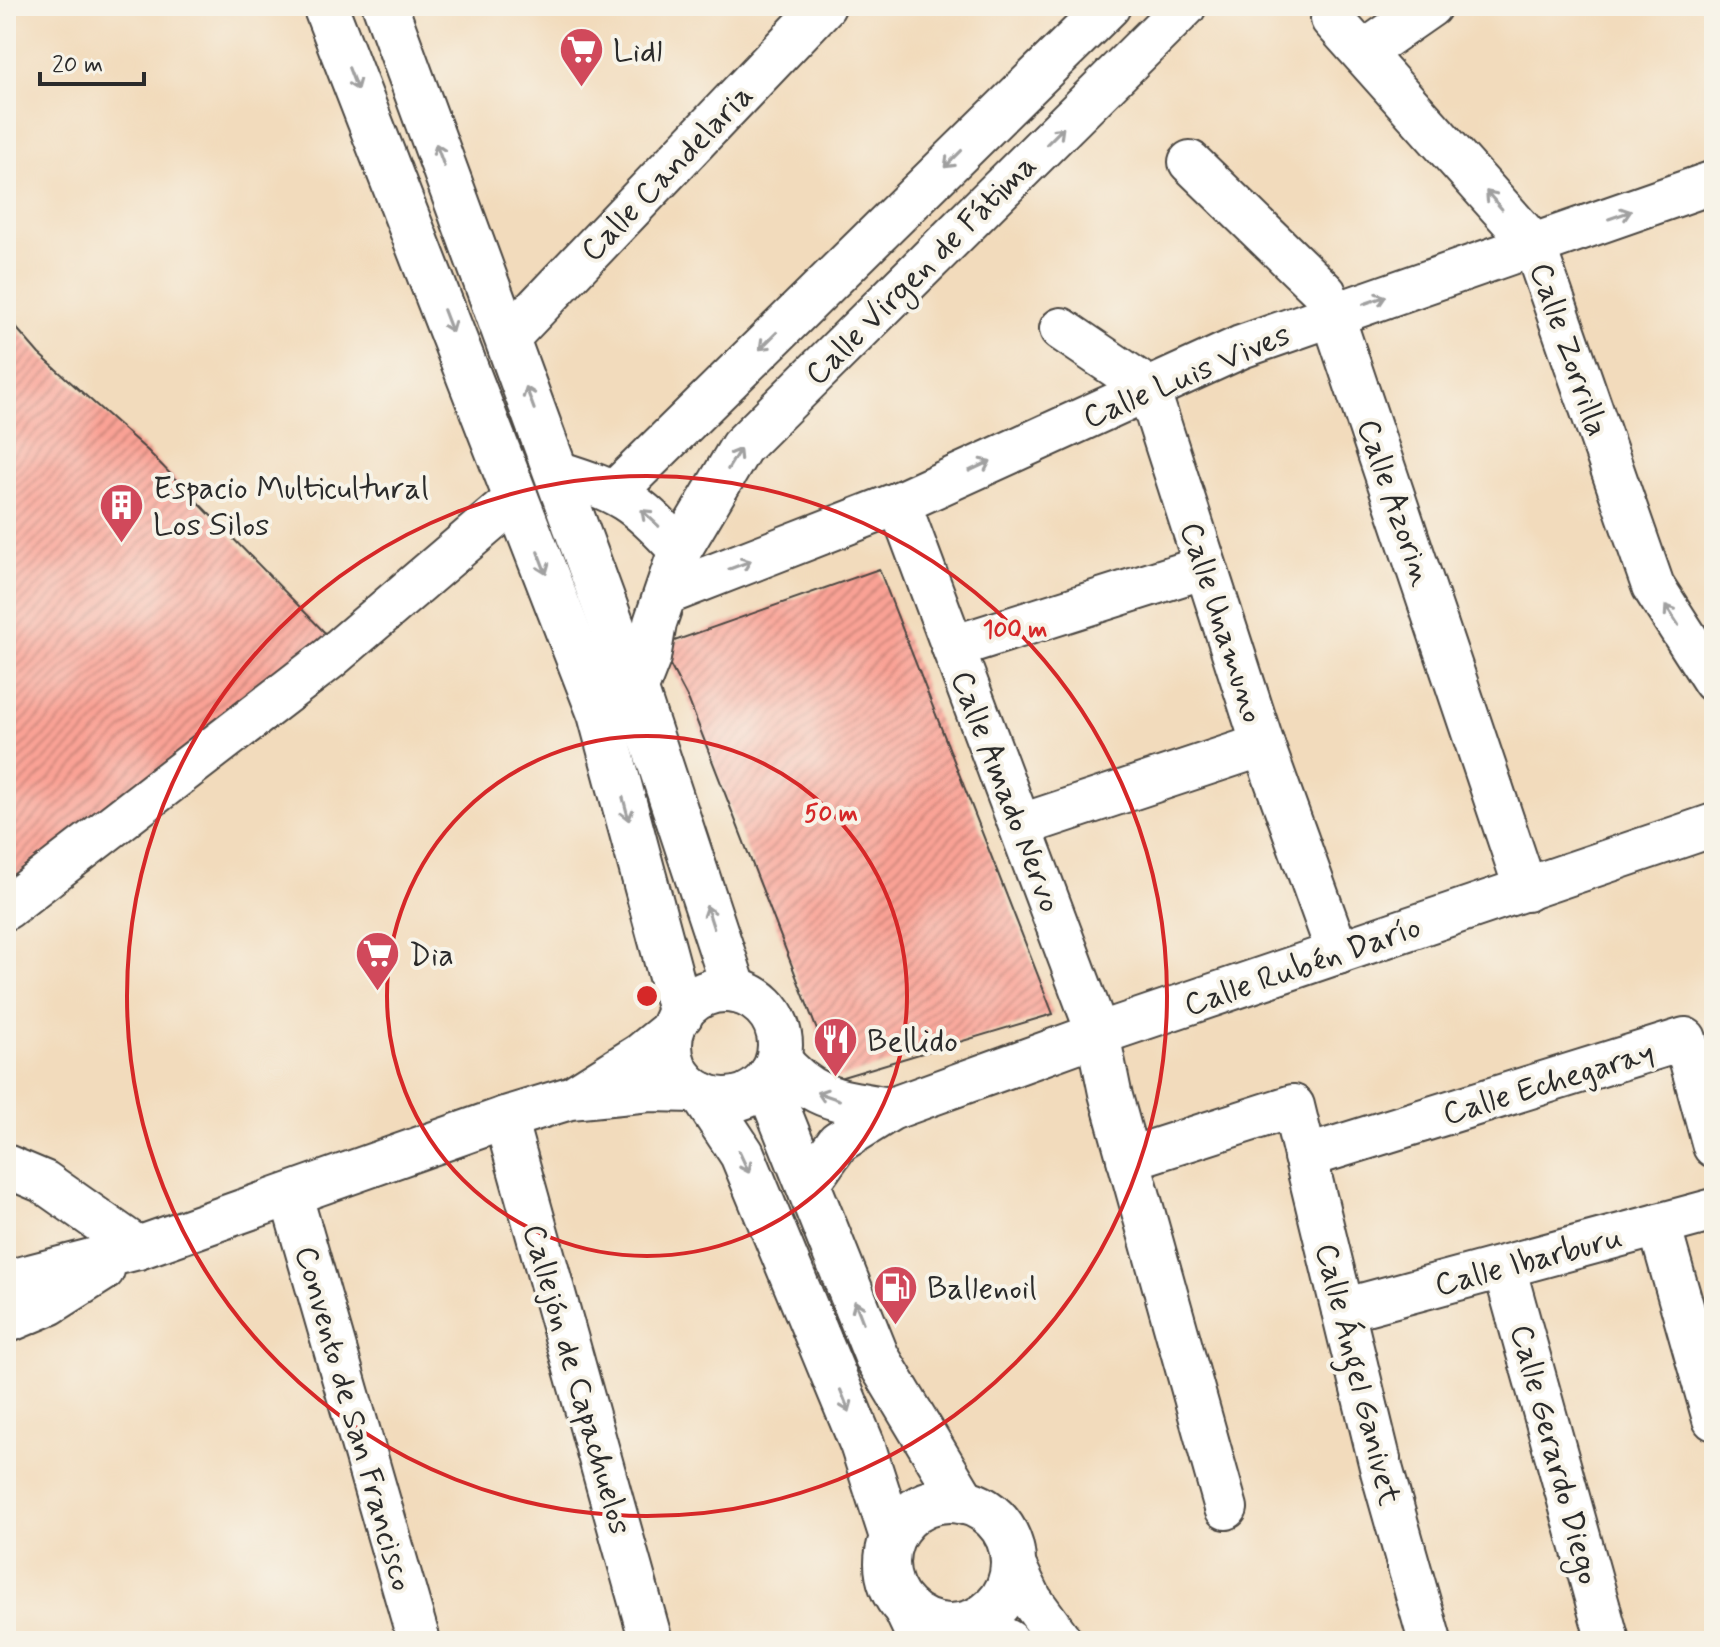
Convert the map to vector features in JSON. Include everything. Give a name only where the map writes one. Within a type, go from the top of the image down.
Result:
[{"type":"main road","points":[[325,6],[600,714],[676,1022]]},
{"type":"main road","points":[[385,6],[636,691],[735,991]]},
{"type":"main road","points":[[892,1537],[916,1510],[939,1501],[964,1502],[983,1510],[999,1524],[1009,1543],[1013,1563],[1010,1582],[979,1632],[928,1622],[911,1623],[888,1573],[892,1537],[862,1444],[742,1154],[699,1093],[682,1080],[673,1064],[669,1047],[676,1022],[701,995],[735,991],[751,996],[769,1012],[779,1034],[774,1067],[776,1105],[877,1357],[964,1502]]},
{"type":"main road","points":[[699,1093],[721,1100],[740,1097],[757,1089],[774,1067]]},
{"type":"street","name":"Calle Candelaria","points":[[508,338],[824,6]]},
{"type":"street","name":"Calle Virgen de Fátima","points":[[616,491],[1109,6]]},
{"type":"street","name":"Calle Virgen de Fátima","points":[[636,691],[649,658],[655,623],[668,593],[680,550],[741,447],[1185,6]]},
{"type":"street","points":[[1364,52],[1430,6]]},
{"type":"street","name":"Calle Zorrilla","points":[[1332,19],[1534,245],[1653,586],[1714,681]]},
{"type":"street","name":"Calle Azorin","points":[[1190,162],[1325,293],[1526,890]]},
{"type":"street","name":"Calle Luis Vives","points":[[668,593],[899,503],[1241,347],[1714,182]]},
{"type":"street","points":[[1061,329],[1148,388]]},
{"type":"street","name":"Calle Unamuno","points":[[1148,388],[1263,745],[1338,953]]},
{"type":"street","points":[[557,472],[616,491],[650,517],[680,550]]},
{"type":"street","points":[[6,908],[330,658],[517,498]]},
{"type":"street","name":"Calle Amado Nervo","points":[[899,503],[1098,1034],[1128,1159],[1226,1508]]},
{"type":"street","points":[[953,647],[1205,567]]},
{"type":"street","points":[[1022,825],[1263,745]]},
{"type":"street","name":"Calle Rubén Darío","points":[[809,1183],[838,1142],[891,1109],[1098,1034],[1714,825]]},
{"type":"street","points":[[570,1098],[640,1055],[676,1022]]},
{"type":"street","name":"Calle Echegaray","points":[[1305,1157],[1685,1039],[1714,1146]]},
{"type":"street","points":[[774,1067],[834,1100],[891,1109]]},
{"type":"street","points":[[6,1282],[138,1248],[505,1118],[570,1098],[650,1090],[699,1093]]},
{"type":"street","name":"Calle Ángel Ganivet","points":[[1128,1159],[1293,1106],[1382,1471],[1430,1641]]},
{"type":"street","name":"Callejón de Capachuelos","points":[[505,1118],[651,1641]]},
{"type":"street","points":[[6,1166],[44,1182],[138,1248]]},
{"type":"street","name":"Convento de San Francisco","points":[[291,1196],[419,1641]]},
{"type":"street","name":"Calle Ibarburu","points":[[1343,1310],[1714,1210]]},
{"type":"street","points":[[1659,1225],[1697,1293],[1714,1419]]},
{"type":"street","points":[[6,1322],[49,1304],[138,1248]]},
{"type":"street","name":"Calle Gerardo Diego","points":[[1504,1267],[1608,1641]]},
{"type":"street","points":[[1013,1563],[1031,1600],[1061,1641]]},
{"type":"building","name":"Espacio Multicultural Los Silos","points":[[6,316],[39,354],[148,451],[330,638],[6,889]]},
{"type":"building","points":[[879,569],[1053,1014],[836,1079],[689,701],[660,646]]},
{"type":"place","name":"Lidl","points":[[582,89]]},
{"type":"place","name":"Espacio Multicultural Los Silos","points":[[122,544]]},
{"type":"place","name":"Dia","points":[[378,993]]},
{"type":"place","name":"Bellido","points":[[836,1079]]},
{"type":"place","name":"Ballenoil","points":[[896,1326]]}]
